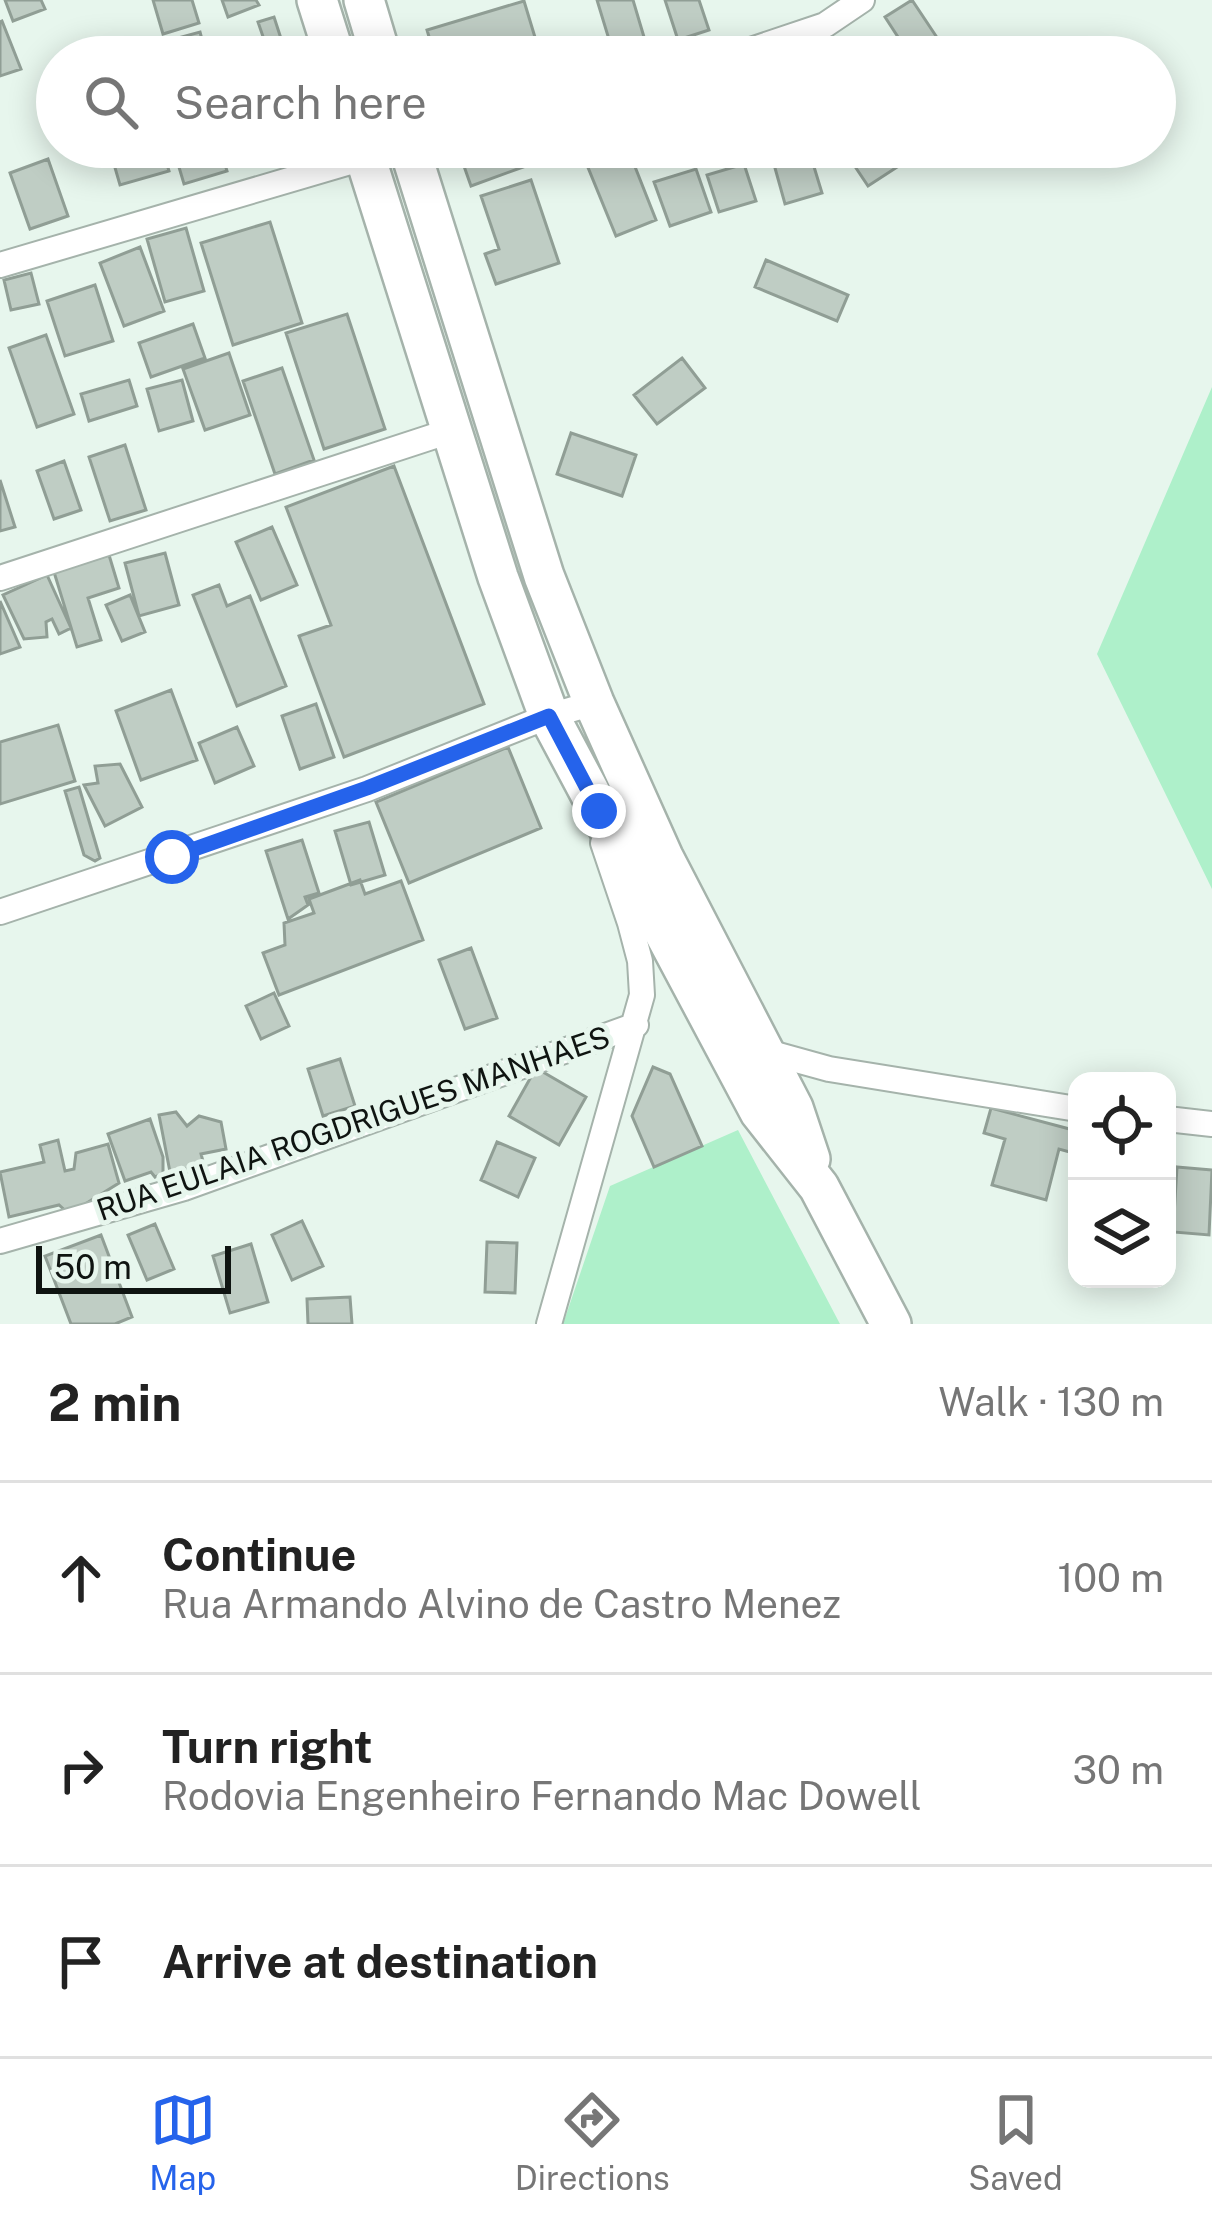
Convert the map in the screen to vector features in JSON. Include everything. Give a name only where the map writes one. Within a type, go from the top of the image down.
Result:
[{"type":"main road","points":[[317,0],[328,36]]},
{"type":"main road","points":[[364,0],[375,36]]},
{"type":"main road","points":[[388,168],[450,431],[549,716],[760,1112],[819,1187]]},
{"type":"main road","points":[[391,168],[594,703],[663,857],[794,1108],[819,1187],[891,1324]]},
{"type":"street","points":[[792,36],[825,25],[862,0]]},
{"type":"street","points":[[0,265],[324,168]]},
{"type":"street","points":[[0,578],[450,431]]},
{"type":"street","points":[[0,912],[346,796],[549,716],[594,703]]},
{"type":"street","points":[[549,1324],[642,995],[640,961],[604,850],[599,811]]},
{"type":"street","name":"RUA EULAIA ROGDRIGUES MANHAES","points":[[0,1240],[184,1188],[636,1024]]},
{"type":"street","points":[[764,1051],[829,1069],[1068,1108]]},
{"type":"street","points":[[1176,1120],[1212,1124]]},
{"type":"green space","points":[[1212,387],[1212,889],[1097,654]]},
{"type":"green space","points":[[738,1130],[840,1324],[563,1324],[610,1186]]},
{"type":"building","points":[[5,0],[41,0],[45,9],[13,21]]},
{"type":"building","points":[[153,0],[192,0],[199,23],[163,34]]},
{"type":"building","points":[[222,0],[256,0],[259,5],[228,17]]},
{"type":"building","points":[[597,0],[633,0],[644,36],[608,36]]},
{"type":"building","points":[[665,0],[699,0],[709,30],[677,36]]},
{"type":"building","points":[[912,0],[936,36],[897,36],[885,17]]},
{"type":"building","points":[[524,1],[535,36],[429,36],[427,30]]},
{"type":"building","points":[[274,17],[280,36],[263,36],[258,22]]},
{"type":"building","points":[[0,22],[21,69],[0,76]]},
{"type":"building","points":[[36,163],[36,168],[51,168],[68,216],[30,229],[10,173]]},
{"type":"building","points":[[115,168],[168,168],[169,171],[120,185]]},
{"type":"building","points":[[179,168],[226,168],[227,171],[184,184]]},
{"type":"building","points":[[465,168],[520,168],[471,186]]},
{"type":"building","points":[[588,168],[635,168],[656,220],[616,236]]},
{"type":"building","points":[[745,168],[756,201],[719,212],[707,175]]},
{"type":"building","points":[[775,168],[814,168],[822,193],[785,204]]},
{"type":"building","points":[[856,168],[896,168],[868,186]]},
{"type":"building","points":[[696,169],[711,212],[670,226],[654,182]]},
{"type":"building","points":[[531,180],[559,263],[496,284],[485,254],[499,249],[481,196]]},
{"type":"building","points":[[270,222],[302,323],[233,345],[201,243]]},
{"type":"building","points":[[186,228],[204,291],[165,302],[147,239]]},
{"type":"building","points":[[140,247],[164,311],[124,326],[100,263]]},
{"type":"building","points":[[766,260],[848,295],[837,321],[755,287]]},
{"type":"building","points":[[31,273],[39,304],[11,310],[4,280]]},
{"type":"building","points":[[95,285],[113,341],[65,356],[47,301]]},
{"type":"building","points":[[347,314],[385,429],[324,449],[286,333]]},
{"type":"building","points":[[193,324],[205,358],[151,377],[139,343]]},
{"type":"building","points":[[46,335],[74,414],[37,427],[9,348]]},
{"type":"building","points":[[229,353],[250,415],[205,430],[183,369]]},
{"type":"building","points":[[682,358],[705,388],[657,424],[634,395]]},
{"type":"building","points":[[282,368],[314,460],[275,474],[243,381]]},
{"type":"building","points":[[129,380],[137,406],[89,421],[81,394]]},
{"type":"building","points":[[182,380],[193,421],[159,431],[147,389]]},
{"type":"building","points":[[571,433],[636,455],[622,496],[557,474]]},
{"type":"building","points":[[125,445],[146,510],[110,521],[89,457]]},
{"type":"building","points":[[64,461],[81,510],[54,519],[37,471]]},
{"type":"building","points":[[394,466],[484,704],[344,757],[299,636],[331,625],[286,507]]},
{"type":"building","points":[[0,480],[15,527],[0,531]]},
{"type":"building","points":[[272,527],[297,585],[261,600],[236,542]]},
{"type":"building","points":[[165,553],[179,605],[139,616],[125,563]]},
{"type":"building","points":[[109,555],[119,588],[88,598],[101,640],[77,647],[54,572]]},
{"type":"building","points":[[47,575],[71,628],[59,634],[52,619],[46,622],[47,637],[24,639],[3,595]]},
{"type":"building","points":[[219,585],[227,606],[250,596],[286,686],[237,706],[193,595]]},
{"type":"building","points":[[130,595],[145,632],[122,641],[106,605]]},
{"type":"building","points":[[0,601],[20,647],[0,654]]},
{"type":"building","points":[[171,690],[197,760],[141,780],[116,711]]},
{"type":"building","points":[[316,704],[334,757],[300,769],[282,716]]},
{"type":"building","points":[[58,725],[75,781],[0,804],[0,742]]},
{"type":"building","points":[[237,727],[254,766],[215,783],[199,743]]},
{"type":"building","points":[[508,747],[541,828],[409,883],[376,802]]},
{"type":"building","points":[[120,764],[142,807],[105,826],[84,785],[98,783],[95,766]]},
{"type":"building","points":[[79,787],[100,858],[95,861],[84,855],[65,791]]},
{"type":"building","points":[[369,822],[385,875],[351,885],[335,831]]},
{"type":"building","points":[[302,840],[319,893],[305,897],[308,905],[288,919],[266,851]]},
{"type":"building","points":[[360,880],[365,894],[401,881],[423,940],[279,995],[263,953],[285,945],[284,923],[314,913],[309,899]]},
{"type":"building","points":[[471,948],[497,1018],[465,1029],[439,960]]},
{"type":"building","points":[[274,993],[289,1026],[261,1039],[246,1006]]},
{"type":"building","points":[[340,1059],[355,1106],[323,1116],[308,1069]]},
{"type":"building","points":[[653,1067],[670,1074],[702,1146],[654,1167],[632,1116]]},
{"type":"building","points":[[536,1068],[586,1097],[559,1145],[509,1116]]},
{"type":"building","points":[[991,1108],[1068,1129],[1068,1152],[1059,1149],[1046,1200],[992,1185],[1005,1139],[984,1133]]},
{"type":"building","points":[[176,1112],[187,1126],[199,1116],[221,1122],[226,1149],[201,1154],[204,1165],[170,1172],[159,1115]]},
{"type":"building","points":[[150,1119],[163,1157],[163,1173],[125,1181],[108,1134]]},
{"type":"building","points":[[58,1140],[65,1171],[74,1169],[76,1153],[108,1144],[119,1183],[69,1214],[59,1205],[9,1217],[0,1172],[44,1162],[40,1145]]},
{"type":"building","points":[[497,1142],[535,1158],[518,1197],[481,1180]]},
{"type":"building","points":[[1177,1167],[1212,1170],[1209,1235],[1176,1232]]},
{"type":"building","points":[[302,1221],[323,1266],[292,1280],[272,1235]]},
{"type":"building","points":[[155,1224],[174,1269],[147,1280],[128,1235]]},
{"type":"building","points":[[101,1235],[132,1317],[115,1324],[71,1324],[45,1256]]},
{"type":"building","points":[[487,1242],[517,1243],[515,1293],[485,1292]]},
{"type":"building","points":[[251,1244],[268,1302],[230,1313],[213,1256]]},
{"type":"building","points":[[350,1297],[352,1324],[308,1324],[307,1299]]},
{"type":"route","points":[[172,857],[367,788],[549,716],[599,811]]}]
